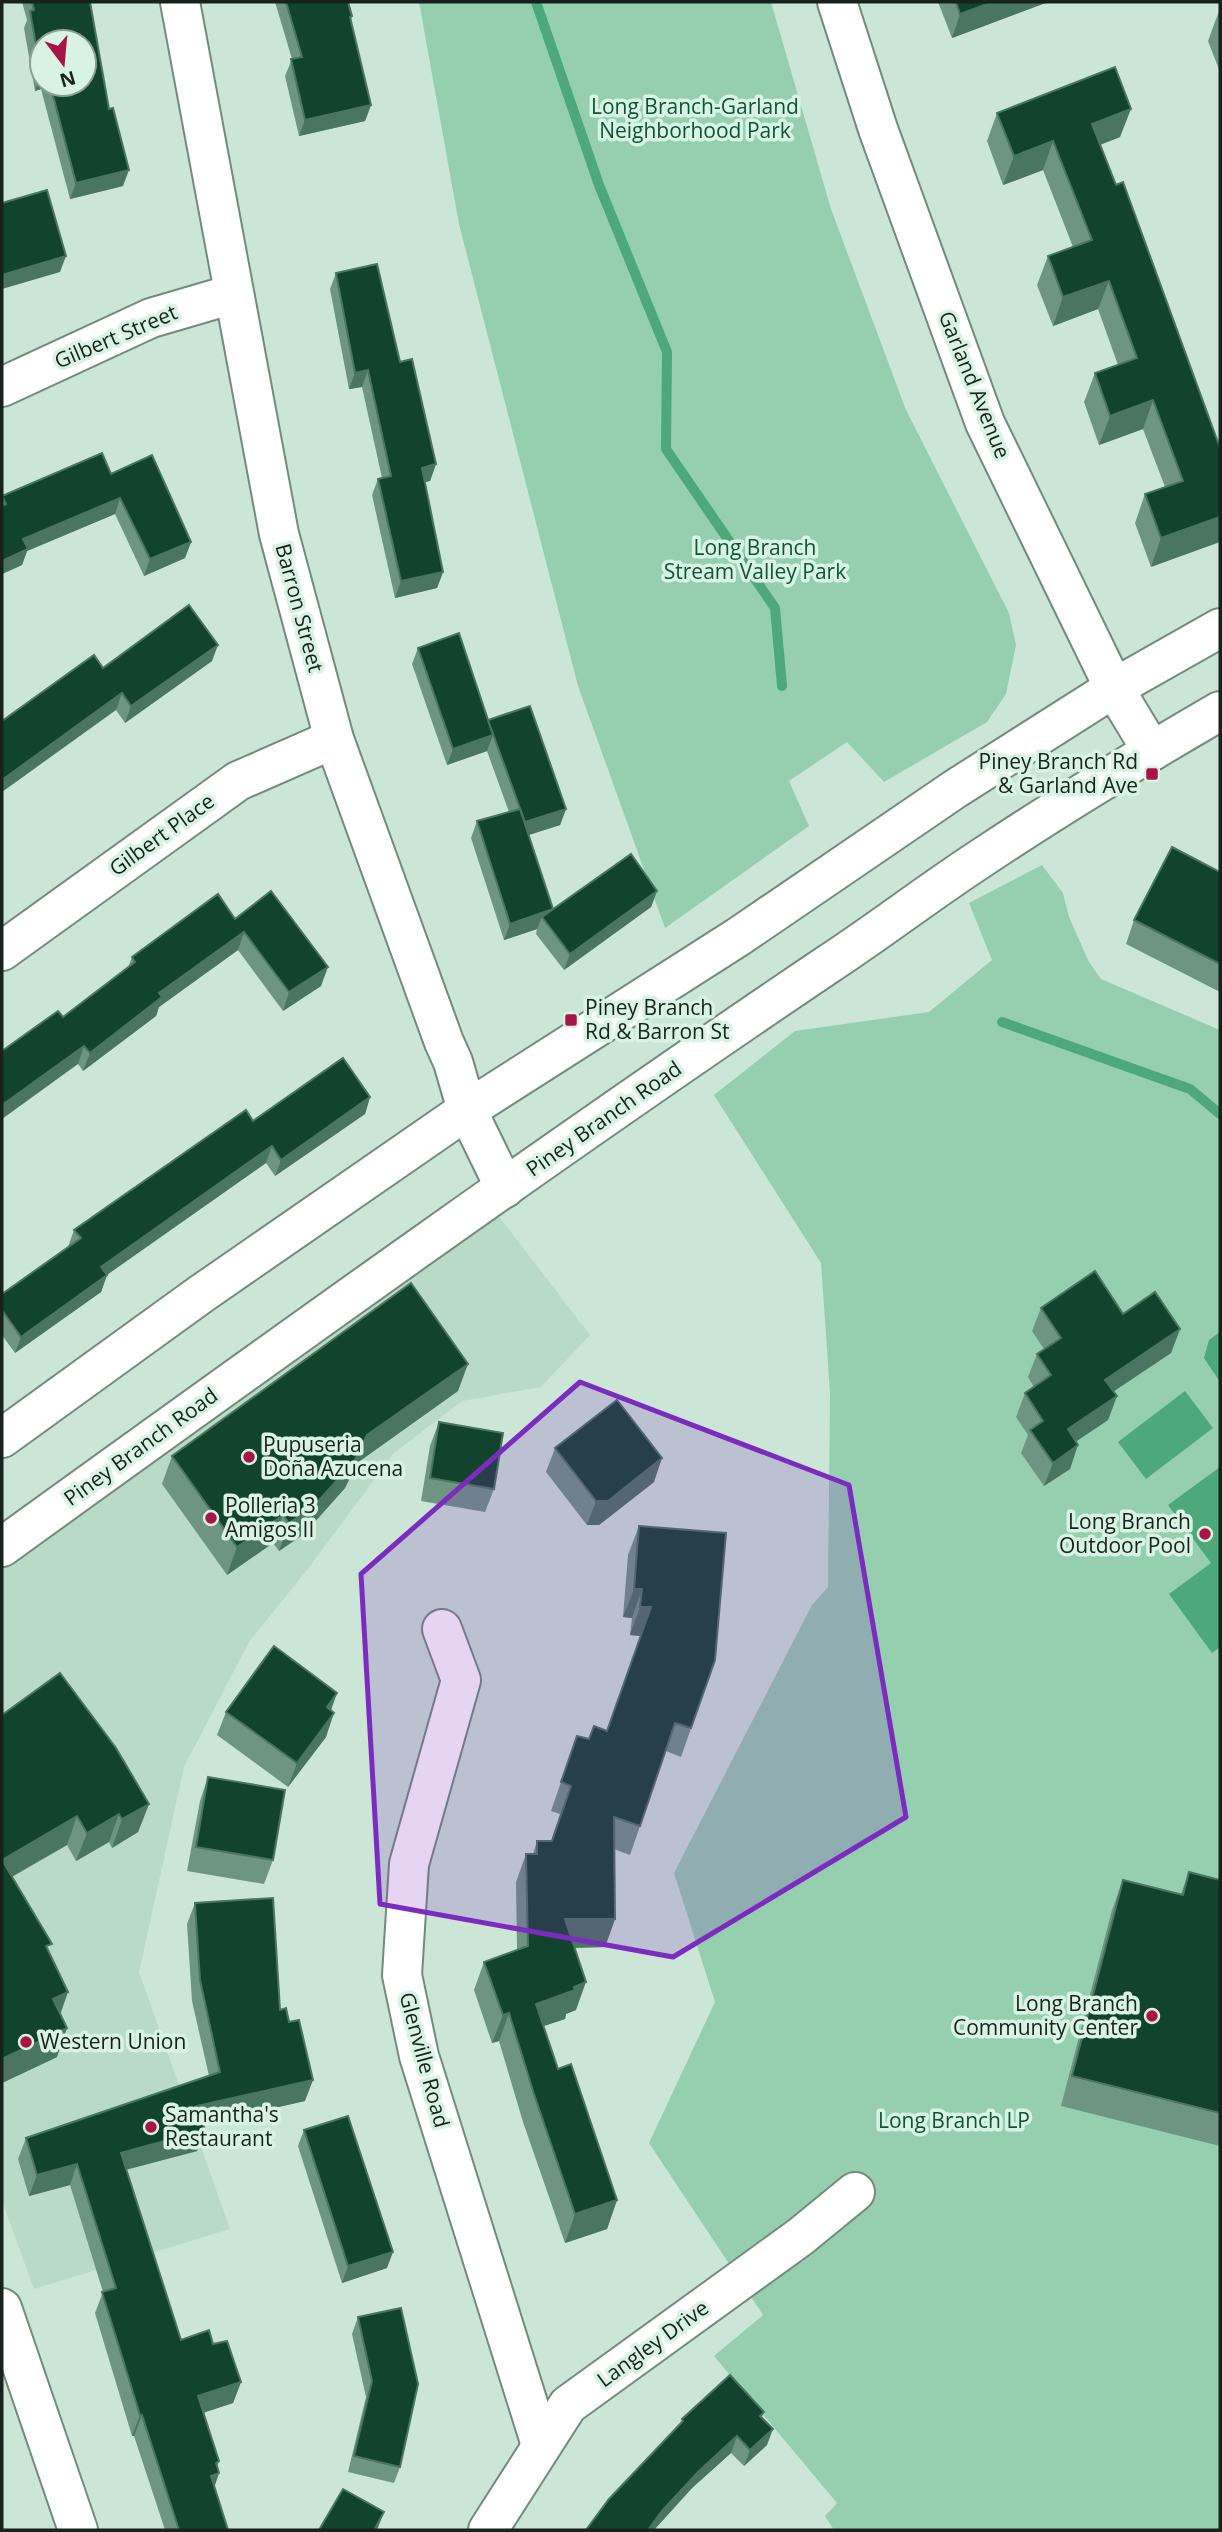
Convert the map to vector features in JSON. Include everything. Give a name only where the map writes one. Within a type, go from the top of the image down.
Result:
[{"type":"street","name":"Barron Street","points":[[180,2],[279,534],[334,739],[453,1062],[467,1110],[505,1188]]},
{"type":"street","name":"Garland Avenue","points":[[837,2],[878,129],[985,423],[1114,688],[1152,751]]},
{"type":"street","name":"Gilbert Street","points":[[2,387],[151,318],[233,294]]},
{"type":"street","points":[[2,1438],[201,1294],[467,1110],[738,937],[955,789],[1114,688],[1220,628]]},
{"type":"street","name":"Piney Branch Road","points":[[2,1547],[354,1293],[752,1014],[979,860],[1220,711]]},
{"type":"street","name":"Gilbert Place","points":[[2,951],[238,781],[334,739]]},
{"type":"street","name":"Glenville Road","points":[[442,1629],[461,1680],[409,1864],[402,1975],[419,2056],[541,2445]]},
{"type":"street","name":"Langley Drive","points":[[488,2530],[568,2405],[800,2237],[855,2192]]},
{"type":"street","points":[[2,2308],[78,2530]]},
{"type":"highlighted area","points":[[580,1382],[849,1485],[906,1817],[673,1957],[380,1904],[361,1574]]},
{"type":"shaded area","points":[[497,1214],[590,1335],[541,1387],[462,1401],[394,1453],[307,1570],[249,1642],[184,1767],[139,1972],[230,2229],[34,2289],[2,2201],[2,1564]]},
{"type":"shaded area","points":[[1220,1332],[1220,1382],[1204,1358],[1209,1340]]},
{"type":"shaded area","points":[[1185,1391],[1213,1428],[1146,1479],[1118,1442]]},
{"type":"shaded area","name":"Long Branch Outdoor Pool","points":[[1220,1467],[1220,1647],[1212,1653],[1169,1594],[1211,1563],[1168,1505]]},
{"type":"green space","name":"Long Branch Stream Valley Park","points":[[419,2],[771,2],[831,209],[906,410],[1009,613],[1016,645],[1006,694],[987,722],[884,782],[847,742],[789,781],[809,826],[665,928],[578,686],[459,224]]},
{"type":"green space","name":"Long Branch LP","points":[[1042,865],[1063,893],[1069,917],[1089,962],[1101,979],[1220,1030],[1220,2530],[834,2530],[825,2516],[837,2503],[714,2356],[763,2315],[649,2143],[715,2002],[674,1873],[812,1605],[828,1587],[830,1393],[821,1263],[714,1095],[795,1031],[929,1012],[992,960],[969,903]]},
{"type":"building","points":[[32,2],[90,2],[95,28],[33,28],[30,11],[34,10]]},
{"type":"building","points":[[286,2],[348,2],[371,105],[305,120],[291,59],[302,57]]},
{"type":"building","points":[[956,2],[993,2],[960,14]]},
{"type":"building","points":[[98,47],[109,109],[113,108],[129,170],[76,183],[54,98],[98,98]]},
{"type":"building","points":[[1115,67],[1131,109],[1092,124],[1116,185],[1123,182],[1220,448],[1220,517],[1161,538],[1145,494],[1183,481],[1153,400],[1110,416],[1095,373],[1137,358],[1109,281],[1063,297],[1048,256],[1092,240],[1053,141],[1014,156],[997,113]]},
{"type":"building","points":[[47,190],[66,256],[2,275],[2,203]]},
{"type":"building","points":[[377,264],[400,362],[412,359],[436,464],[422,468],[443,572],[401,581],[378,479],[391,476],[368,370],[355,373],[336,273]]},
{"type":"building","points":[[102,453],[111,474],[152,455],[191,542],[150,559],[120,498],[23,539],[28,549],[2,561],[2,506],[6,504],[2,496]]},
{"type":"building","points":[[189,605],[218,645],[131,706],[122,693],[2,780],[2,721],[94,655],[103,668]]},
{"type":"building","points":[[459,633],[493,735],[453,749],[418,648]]},
{"type":"building","points":[[530,706],[566,809],[525,822],[488,720]]},
{"type":"building","points":[[520,809],[553,909],[510,924],[477,821]]},
{"type":"building","points":[[1172,847],[1220,872],[1220,964],[1134,920]]},
{"type":"building","points":[[631,854],[657,891],[570,954],[542,917]]},
{"type":"building","points":[[271,891],[328,967],[289,992],[244,932],[159,993],[162,997],[90,1053],[84,1046],[2,1105],[2,1051],[58,1011],[63,1017],[135,962],[132,957],[218,894],[235,919]]},
{"type":"building","points":[[343,1058],[370,1097],[281,1160],[272,1146],[101,1267],[107,1275],[21,1337],[2,1310],[2,1294],[81,1238],[74,1230],[246,1110],[253,1121]]},
{"type":"building","points":[[1095,1271],[1123,1314],[1155,1292],[1180,1329],[1105,1380],[1117,1396],[1068,1429],[1078,1445],[1053,1463],[1030,1430],[1043,1421],[1025,1393],[1051,1375],[1037,1354],[1061,1338],[1041,1308]]},
{"type":"building","points":[[411,1283],[468,1364],[367,1435],[355,1460],[314,1506],[289,1523],[283,1515],[237,1547],[172,1456]]},
{"type":"building","points":[[617,1400],[662,1458],[608,1501],[596,1501],[555,1448]]},
{"type":"building","points":[[439,1422],[503,1433],[494,1489],[430,1478]]},
{"type":"building","points":[[639,1526],[726,1533],[715,1660],[691,1728],[675,1723],[640,1826],[614,1817],[615,1919],[565,1919],[586,1982],[574,1987],[575,1990],[536,2004],[558,2069],[571,2064],[617,2200],[575,2214],[509,2013],[503,2015],[484,1962],[528,1946],[526,1854],[537,1854],[537,1841],[552,1841],[571,1786],[561,1782],[577,1736],[589,1739],[594,1726],[607,1731],[651,1607],[640,1607],[642,1589],[634,1589]]},
{"type":"building","points":[[274,1646],[337,1693],[327,1707],[334,1713],[297,1763],[226,1712]]},
{"type":"building","points":[[60,1673],[116,1748],[149,1804],[122,1819],[119,1814],[87,1833],[77,1816],[2,1860],[2,1715]]},
{"type":"building","points":[[208,1777],[285,1790],[273,1860],[196,1847]]},
{"type":"building","points":[[2,1860],[52,1944],[46,1946],[68,1992],[53,1999],[67,2028],[2,2059]]},
{"type":"building","name":"Long Branch Community Center","points":[[1189,1872],[1220,1880],[1220,2113],[1072,2076],[1123,1880],[1183,1895]]},
{"type":"building","points":[[273,1898],[280,2010],[286,2008],[289,2022],[299,2020],[313,2080],[197,2106],[205,2130],[121,2153],[181,2340],[209,2330],[213,2344],[227,2341],[241,2382],[198,2396],[219,2461],[216,2463],[219,2473],[211,2476],[228,2530],[179,2530],[102,2292],[116,2288],[77,2164],[37,2175],[26,2138],[220,2072],[200,1980],[195,1903]]},
{"type":"building","points":[[348,2116],[393,2252],[348,2266],[304,2130]]},
{"type":"building","points":[[401,2308],[418,2384],[400,2467],[354,2456],[372,2381],[358,2317]]},
{"type":"building","points":[[730,2375],[764,2412],[760,2416],[773,2429],[750,2450],[737,2436],[698,2472],[648,2530],[586,2530],[609,2499],[682,2419]]},
{"type":"building","points":[[343,2489],[384,2512],[374,2530],[319,2530]]},
{"type":"waterway","points":[[536,2],[599,185],[667,352],[666,449],[775,608],[782,686]]},
{"type":"waterway","points":[[1002,1022],[1190,1089],[1220,1114]]},
{"type":"place","name":"Piney Branch Rd & Garland Ave","points":[[1152,774]]},
{"type":"place","name":"Piney Branch Rd & Barron St","points":[[571,1020]]},
{"type":"place","name":"Pupuseria Doña Azucena","points":[[249,1457]]},
{"type":"place","name":"Polleria 3 Amigos II","points":[[211,1518]]},
{"type":"place","name":"Long Branch Outdoor Pool","points":[[1205,1534]]},
{"type":"place","name":"Long Branch Community Center","points":[[1152,2016]]},
{"type":"place","name":"Western Union","points":[[26,2042]]},
{"type":"place","name":"Samantha's Restaurant","points":[[151,2127]]},
{"type":"park label","name":"Long Branch-Garland Neighborhood Park","points":[[695,119]]}]
